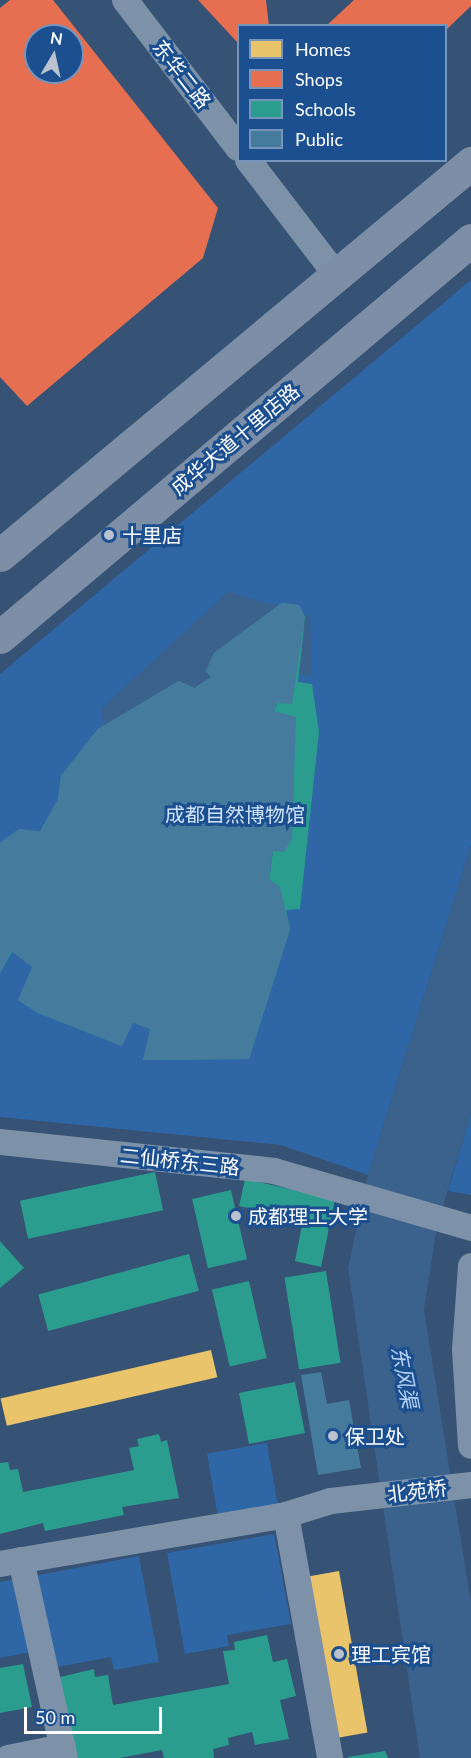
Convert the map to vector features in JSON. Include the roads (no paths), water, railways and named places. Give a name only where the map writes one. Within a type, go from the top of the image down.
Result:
[{"type":"main road","points":[[8,542],[337,276],[471,162]]},
{"type":"main road","name":"成华大道十里店路","points":[[0,637],[471,240]]},
{"type":"street","name":"东华二路","points":[[125,0],[237,147]]},
{"type":"street","points":[[250,162],[337,276]]},
{"type":"street","name":"二仙桥东三路","points":[[0,1142],[274,1171],[357,1197],[460,1225]]},
{"type":"street","points":[[471,1266],[465,1350],[471,1446]]},
{"type":"street","name":"北苑桥","points":[[10,1562],[286,1515],[331,1501],[466,1485]]},
{"type":"street","points":[[286,1515],[330,1758]]},
{"type":"street","points":[[8,1758],[64,1753],[10,1562]]},
{"type":"water","points":[[228,592],[310,616],[312,677],[240,658],[128,741],[103,726],[102,708]]},
{"type":"water","name":"东风渠","points":[[471,846],[471,1113],[437,1226],[424,1310],[471,1603],[471,1758],[420,1758],[348,1268],[368,1175]]},
{"type":"place","name":"十里店","points":[[109,535]]},
{"type":"place","name":"成都理工大学","points":[[236,1216]]},
{"type":"place","name":"保卫处","points":[[333,1436]]},
{"type":"place","name":"理工宾馆","points":[[339,1654]]},
{"type":"park label","name":"成都自然博物馆","points":[[235,814]]}]
